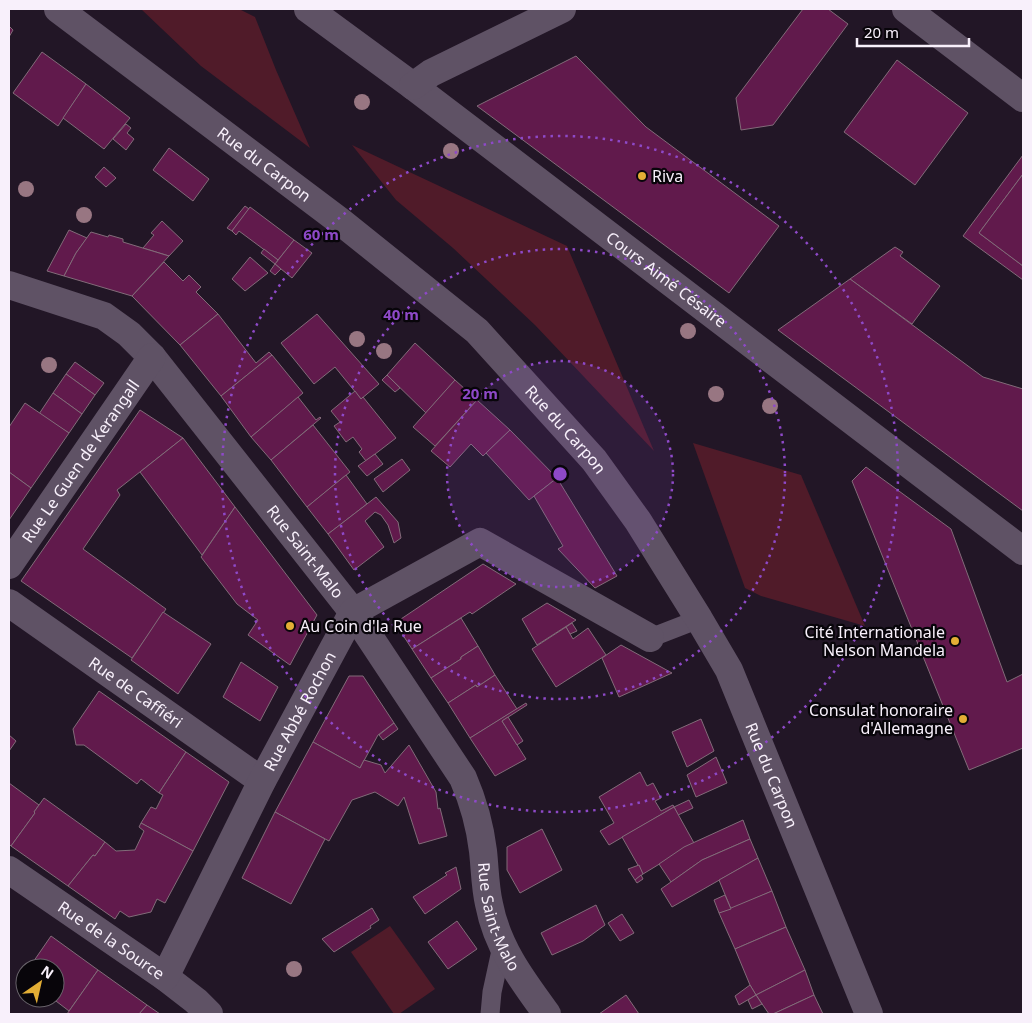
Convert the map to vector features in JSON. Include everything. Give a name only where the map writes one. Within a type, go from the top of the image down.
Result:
[{"type":"street","name":"Rue du Carpon","points":[[58,9],[341,222],[478,331],[594,460],[638,521],[699,619],[731,675],[869,1014]]},
{"type":"street","name":"Cours Aimé Césaire","points":[[308,9],[413,86],[1023,551]]},
{"type":"street","points":[[413,86],[431,73],[562,9]]},
{"type":"street","points":[[906,9],[1023,98]]},
{"type":"street","name":"Rue Saint-Malo","points":[[9,285],[104,316],[129,334],[152,357],[353,612],[463,778],[473,802],[483,850],[489,905],[502,946],[515,970],[547,1014]]},
{"type":"street","name":"Rue Le Guen de Kerangall","points":[[9,565],[152,357]]},
{"type":"street","points":[[353,612],[480,542],[650,638]]},
{"type":"street","name":"Rue de Caffiéri","points":[[9,603],[262,781]]},
{"type":"street","name":"Rue Abbé Rochon","points":[[165,977],[262,781],[353,612]]},
{"type":"street","name":"Rue de la Source","points":[[9,870],[165,977],[196,1001],[209,1014]]},
{"type":"lane","points":[[650,638],[699,619]]},
{"type":"lane","points":[[490,1014],[492,992],[502,946]]},
{"type":"shaded area","points":[[141,9],[239,9],[255,17],[310,148],[201,66]]},
{"type":"shaded area","points":[[352,145],[567,246],[654,451],[535,325],[453,248],[396,200]]},
{"type":"shaded area","points":[[693,443],[801,475],[865,626],[761,596],[745,588]]},
{"type":"shaded area","points":[[390,926],[435,989],[399,1014],[394,1014],[351,952]]},
{"type":"building","points":[[803,9],[828,9],[848,24],[773,125],[741,130],[736,98]]},
{"type":"building","points":[[9,26],[13,30],[9,37]]},
{"type":"building","points":[[42,52],[86,84],[58,126],[13,93]]},
{"type":"building","name":"Riva","points":[[576,56],[646,127],[779,226],[729,293],[477,106]]},
{"type":"building","points":[[897,60],[968,113],[915,185],[844,132]]},
{"type":"building","points":[[86,84],[130,118],[104,149],[63,118]]},
{"type":"building","points":[[126,124],[131,128],[127,133],[134,139],[126,150],[113,139]]},
{"type":"building","points":[[169,148],[209,179],[193,201],[153,170]]},
{"type":"building","points":[[1023,155],[1023,174],[979,233],[1023,266],[1023,280],[963,236]]},
{"type":"building","points":[[104,167],[116,178],[106,187],[95,177]]},
{"type":"building","points":[[1023,174],[1023,266],[979,233]]},
{"type":"building","points":[[245,206],[249,209],[232,231],[227,228]]},
{"type":"building","points":[[250,207],[294,240],[278,260],[239,231],[236,235],[232,231]]},
{"type":"building","points":[[162,221],[183,241],[169,256],[143,248],[154,235],[151,233]]},
{"type":"building","points":[[69,230],[87,238],[76,253],[64,276],[47,271]]},
{"type":"building","points":[[91,232],[123,239],[123,242],[169,256],[132,296],[64,276],[76,253]]},
{"type":"building","points":[[294,240],[312,253],[292,278],[275,264]]},
{"type":"building","points":[[895,247],[903,252],[900,256],[940,286],[912,324],[850,279]]},
{"type":"building","points":[[264,249],[278,260],[275,264],[261,253]]},
{"type":"building","points":[[250,257],[268,273],[245,291],[232,279]]},
{"type":"building","points":[[164,262],[183,281],[189,275],[201,287],[196,292],[218,314],[180,345],[132,296]]},
{"type":"building","points":[[275,264],[281,269],[275,275],[270,271]]},
{"type":"building","points":[[850,279],[983,377],[1023,389],[1023,511],[778,330]]},
{"type":"building","points":[[218,314],[256,363],[269,352],[272,355],[221,396],[180,345]]},
{"type":"building","points":[[317,314],[379,384],[361,399],[335,367],[314,384],[281,343]]},
{"type":"building","points":[[415,343],[455,380],[426,413],[387,375]]},
{"type":"building","points":[[272,355],[303,393],[251,437],[221,396]]},
{"type":"building","points":[[75,362],[104,383],[95,395],[66,374]]},
{"type":"building","points":[[66,374],[95,395],[82,414],[53,393]]},
{"type":"building","points":[[387,375],[400,388],[395,392],[382,380]]},
{"type":"building","points":[[455,380],[477,400],[435,446],[413,427]]},
{"type":"building","points":[[355,391],[361,399],[363,397],[396,438],[366,461],[359,452],[362,449],[353,437],[346,442],[334,426],[340,422],[331,411]]},
{"type":"building","points":[[53,393],[82,414],[69,433],[39,414]]},
{"type":"building","points":[[298,397],[316,420],[321,418],[271,460],[251,437]]},
{"type":"building","points":[[477,400],[510,430],[483,456],[471,444],[450,467],[431,451]]},
{"type":"building","points":[[25,403],[69,433],[31,488],[9,472],[9,427]]},
{"type":"building","points":[[140,410],[183,438],[117,490],[120,495],[83,549],[166,609],[132,658],[21,581]]},
{"type":"building","points":[[313,425],[350,472],[307,507],[271,460]]},
{"type":"building","points":[[510,430],[557,478],[529,500],[486,453]]},
{"type":"building","points":[[183,438],[235,507],[202,555],[140,472]]},
{"type":"building","points":[[375,454],[383,464],[367,476],[358,466]]},
{"type":"building","points":[[402,459],[410,470],[383,492],[374,479]]},
{"type":"building","name":"Cité Internationale Nelson Mandela","points":[[866,467],[951,529],[1007,682],[1023,674],[1023,748],[969,770],[852,481]]},
{"type":"building","points":[[9,472],[31,488],[9,520]]},
{"type":"building","points":[[346,475],[367,504],[328,534],[307,507]]},
{"type":"building","points":[[557,478],[617,576],[595,588],[558,549],[563,546],[534,496]]},
{"type":"building","points":[[376,497],[398,522],[401,538],[394,543],[388,525],[381,515],[375,512],[365,521],[384,547],[354,570],[328,534]]},
{"type":"building","points":[[235,507],[317,615],[290,665],[248,635],[258,620],[237,604],[201,557]]},
{"type":"building","points":[[483,564],[516,584],[472,614],[470,612],[412,649],[395,623]]},
{"type":"building","points":[[547,603],[576,620],[537,645],[522,619]]},
{"type":"building","points":[[163,612],[211,644],[178,694],[131,660]]},
{"type":"building","points":[[461,618],[478,646],[431,678],[412,649]]},
{"type":"building","points":[[572,623],[577,631],[570,634],[566,627]]},
{"type":"building","points":[[566,627],[573,639],[588,628],[606,655],[556,687],[532,649]]},
{"type":"building","points":[[621,645],[672,673],[619,697],[602,658]]},
{"type":"building","points":[[478,646],[495,675],[448,703],[431,678]]},
{"type":"building","points":[[241,662],[278,687],[260,721],[223,697]]},
{"type":"building","points":[[495,675],[517,709],[470,738],[448,703]]},
{"type":"building","points":[[349,676],[363,676],[394,723],[378,735],[360,768],[313,742]]},
{"type":"building","points":[[99,691],[186,752],[159,793],[141,779],[137,784],[84,745],[76,745],[73,729]]},
{"type":"building","points":[[526,703],[527,705],[502,721],[526,759],[495,776],[470,738]]},
{"type":"building","points":[[508,717],[523,741],[517,745],[502,721]]},
{"type":"building","points":[[701,719],[714,751],[687,767],[672,732]]},
{"type":"building","points":[[394,723],[398,729],[383,740],[379,735]]},
{"type":"building","points":[[9,735],[16,741],[9,751]]},
{"type":"building","points":[[313,742],[360,768],[364,760],[381,765],[385,773],[409,745],[436,792],[438,809],[440,808],[447,836],[419,844],[404,797],[398,806],[375,792],[352,800],[329,841],[275,812]]},
{"type":"building","points":[[186,752],[229,782],[193,851],[141,823],[151,807],[156,809],[163,795],[159,793]]},
{"type":"building","points":[[716,757],[727,783],[696,797],[687,775]]},
{"type":"building","points":[[640,772],[647,786],[653,783],[661,798],[655,801],[661,811],[673,805],[674,807],[609,845],[600,831],[614,823],[599,797]]},
{"type":"building","points":[[9,783],[39,805],[11,846],[9,844]]},
{"type":"building","points":[[44,798],[105,842],[68,886],[11,846]]},
{"type":"building","points":[[689,800],[693,808],[678,815],[674,807]]},
{"type":"building","points":[[674,807],[694,843],[643,874],[622,837]]},
{"type":"building","points":[[275,812],[325,839],[291,904],[242,878]]},
{"type":"building","points":[[743,820],[750,839],[702,860],[671,882],[659,864],[684,847]]},
{"type":"building","points":[[141,823],[193,851],[165,903],[157,899],[151,912],[129,917],[120,911],[115,919],[68,886],[105,842],[116,851],[135,850],[144,831],[139,827]]},
{"type":"building","points":[[542,829],[562,870],[520,893],[507,870],[507,847]]},
{"type":"building","points":[[750,839],[758,858],[672,907],[661,889],[702,860]]},
{"type":"building","points":[[758,858],[772,891],[731,909],[719,880]]},
{"type":"building","points":[[639,865],[643,874],[635,880],[628,869]]},
{"type":"building","points":[[456,867],[461,889],[425,914],[413,897]]},
{"type":"building","points":[[641,875],[643,879],[637,883],[635,880]]},
{"type":"building","points":[[772,891],[786,927],[735,949],[719,913]]},
{"type":"building","points":[[725,895],[731,909],[719,913],[714,900]]},
{"type":"building","points":[[596,905],[605,925],[583,941],[552,955],[541,933]]},
{"type":"building","points":[[372,908],[379,920],[370,926],[371,928],[334,952],[322,939]]},
{"type":"building","points":[[622,914],[634,933],[620,941],[608,923]]},
{"type":"building","points":[[457,921],[477,949],[448,969],[428,942]]},
{"type":"building","points":[[786,927],[805,970],[756,995],[735,949]]},
{"type":"building","points":[[51,936],[98,970],[69,1011],[65,1008],[65,958],[36,958]]},
{"type":"building","points":[[98,970],[147,1005],[139,1014],[67,1014]]},
{"type":"building","points":[[805,970],[814,995],[773,1014],[769,1014],[756,995]]},
{"type":"building","points":[[750,985],[756,995],[739,1005],[735,996]]},
{"type":"building","points":[[626,995],[639,1014],[599,1014]]},
{"type":"building","points":[[756,995],[762,1004],[752,1009],[748,1000]]},
{"type":"building","points":[[814,995],[823,1014],[773,1014]]},
{"type":"building","points":[[147,1005],[160,1014],[139,1014]]},
{"type":"place","name":"Riva","points":[[642,176]]},
{"type":"place","name":"Au Coin d'la Rue","points":[[290,626]]},
{"type":"place","name":"Cité Internationale Nelson Mandela","points":[[955,641]]},
{"type":"place","name":"Consulat honoraire d'Allemagne","points":[[963,719]]}]
